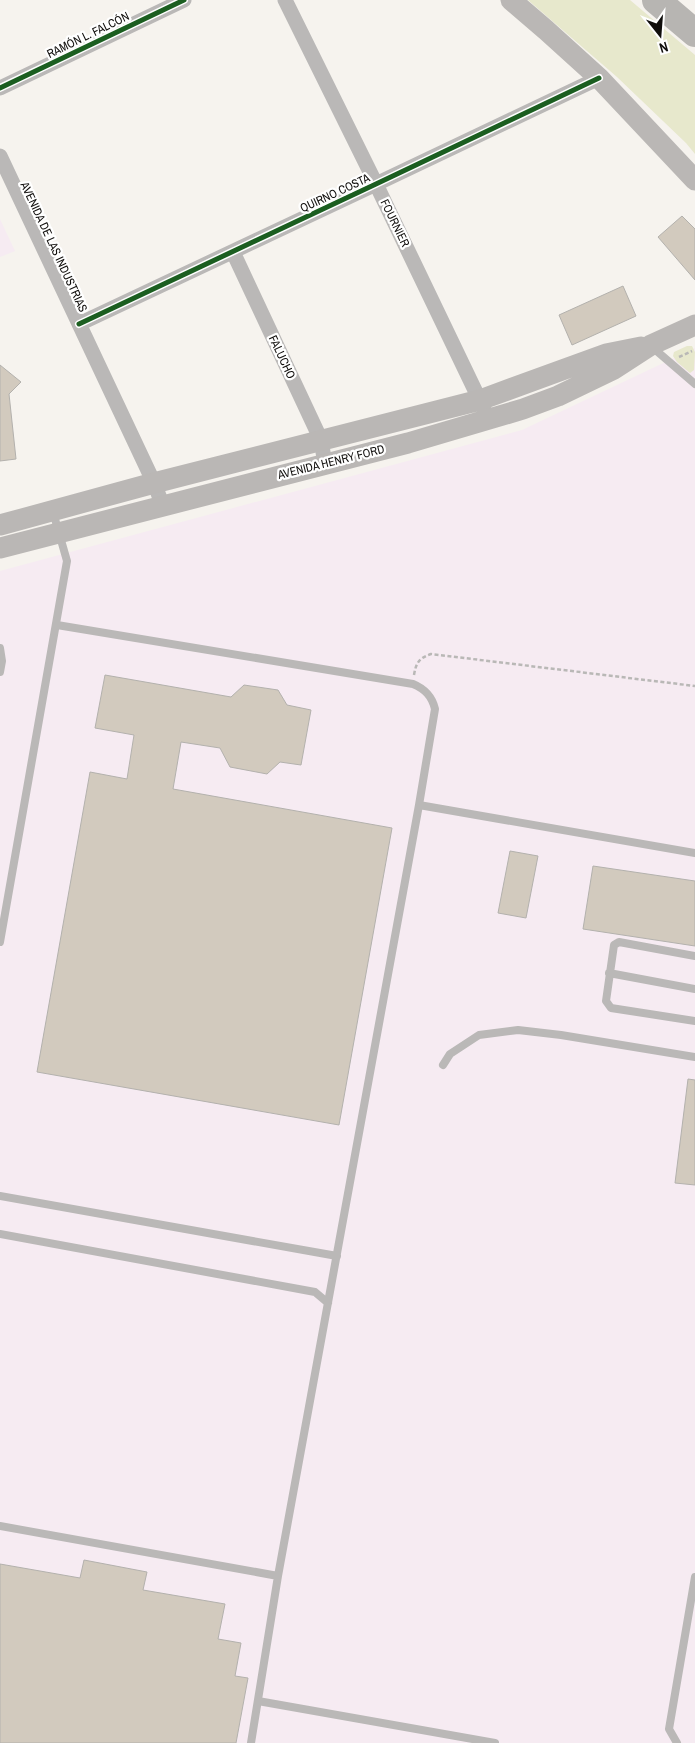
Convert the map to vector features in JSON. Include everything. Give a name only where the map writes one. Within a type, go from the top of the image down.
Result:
[{"type":"highway","points":[[656,0],[695,33]]},
{"type":"main road","points":[[511,0],[598,78],[695,180]]},
{"type":"main road","name":"AVENIDA HENRY FORD","points":[[0,548],[408,443],[523,409],[558,396],[614,369],[651,345],[695,325]]},
{"type":"main road","name":"AVENIDA HENRY FORD","points":[[0,525],[154,483],[480,400],[606,354],[651,345]]},
{"type":"street","name":"RAMÓN L. FALCÓN","points":[[0,88],[184,0]]},
{"type":"street","name":"FOURNIER","points":[[286,0],[488,420]]},
{"type":"street","name":"QUIRNO COSTA","points":[[79,324],[598,78]]},
{"type":"street","name":"AVENIDA DE LAS INDUSTRIAS","points":[[0,156],[154,483],[163,506]]},
{"type":"street","name":"FALUCHO","points":[[233,252],[321,440],[325,464]]},
{"type":"lane","points":[[651,345],[695,384]]},
{"type":"lane","points":[[0,942],[67,561],[53,511]]},
{"type":"lane","points":[[57,625],[413,684],[422,688],[428,694],[433,701],[435,709],[278,1576],[251,1743]]},
{"type":"lane","points":[[0,648],[2,661],[0,672]]},
{"type":"lane","points":[[419,804],[695,853]]},
{"type":"lane","points":[[695,956],[619,942],[614,945],[606,1001],[610,1008],[695,1021]]},
{"type":"lane","points":[[610,973],[695,989]]},
{"type":"lane","points":[[443,1065],[450,1054],[479,1035],[518,1030],[561,1034],[695,1057]]},
{"type":"lane","points":[[0,1196],[337,1256]]},
{"type":"lane","points":[[0,1234],[315,1292],[328,1302]]},
{"type":"lane","points":[[0,1526],[278,1576]]},
{"type":"lane","points":[[677,1743],[669,1729],[695,1577]]},
{"type":"lane","points":[[258,1701],[495,1743]]},
{"type":"path","points":[[677,358],[692,351]]},
{"type":"path","points":[[413,684],[416,664],[425,656],[431,654],[695,686]]},
{"type":"shaded area","points":[[0,219],[15,251],[0,257]]},
{"type":"shaded area","points":[[695,348],[695,1743],[0,1743],[0,571],[522,430]]},
{"type":"green space","points":[[528,0],[630,0],[695,55],[695,154],[686,143],[617,77]]},
{"type":"green space","points":[[687,346],[692,346],[695,352],[694,370],[690,373],[673,356],[674,352]]},
{"type":"building","points":[[682,216],[695,229],[695,280],[658,237]]},
{"type":"building","points":[[623,286],[636,316],[572,345],[559,315]]},
{"type":"building","points":[[0,365],[21,382],[9,394],[16,459],[0,461]]},
{"type":"building","points":[[105,675],[231,697],[244,685],[278,690],[287,705],[311,710],[301,765],[280,762],[267,774],[230,767],[220,748],[181,742],[173,789],[392,828],[339,1125],[37,1072],[90,772],[127,779],[134,735],[95,728]]},
{"type":"building","points":[[510,851],[538,856],[526,918],[498,913]]},
{"type":"building","points":[[593,866],[695,881],[695,946],[583,929]]},
{"type":"building","points":[[688,1079],[695,1080],[695,1185],[675,1183]]},
{"type":"building","points":[[84,1560],[147,1572],[143,1590],[225,1604],[218,1639],[241,1643],[235,1676],[248,1678],[236,1743],[0,1743],[0,1564],[80,1578]]},
{"type":"cycle path","points":[[0,88],[184,0]]},
{"type":"cycle path","points":[[79,324],[599,78]]}]
